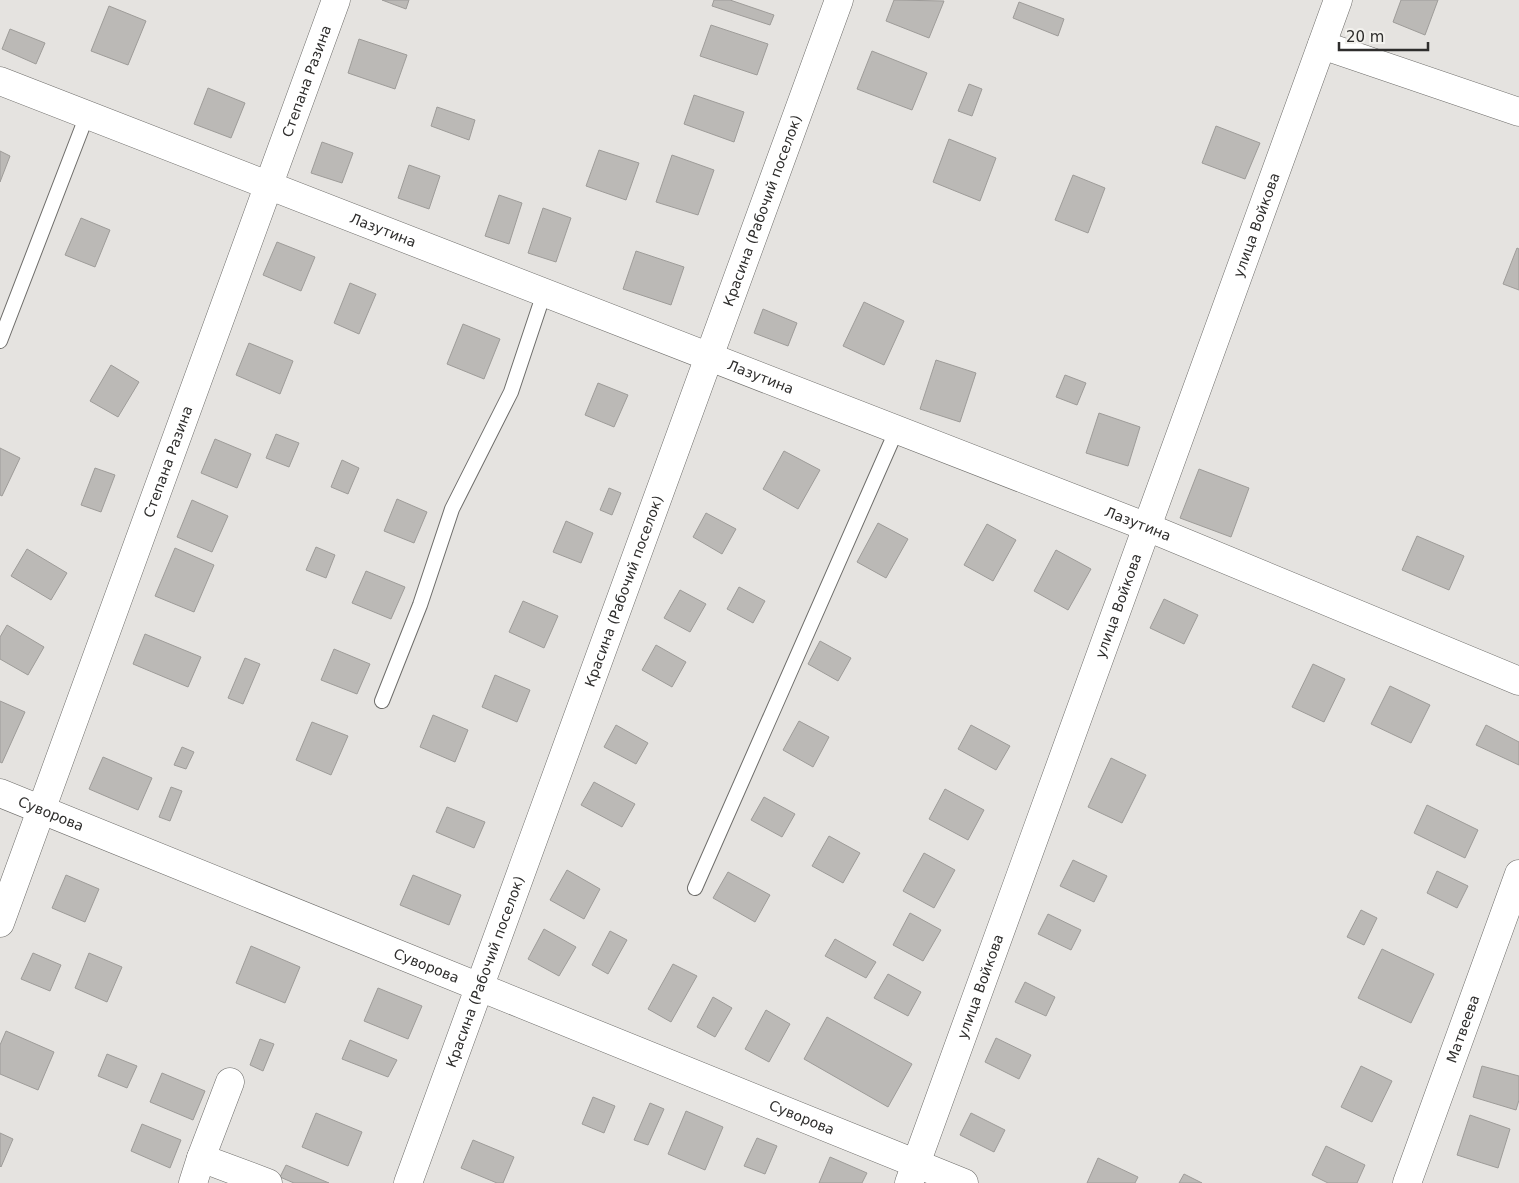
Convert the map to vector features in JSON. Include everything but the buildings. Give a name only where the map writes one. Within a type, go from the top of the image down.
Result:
[{"type":"street","name":"Степана Разина","points":[[0,923],[336,0]]},
{"type":"street","name":"Красина (Рабочий поселок)","points":[[408,1183],[839,0]]},
{"type":"street","name":"улица Войкова","points":[[913,1173],[1338,0]]},
{"type":"street","points":[[1322,44],[1519,112]]},
{"type":"street","name":"Лазутина","points":[[0,81],[1147,527],[1519,681]]},
{"type":"street","name":"Суворова","points":[[0,793],[479,987],[913,1173],[964,1183]]},
{"type":"street","name":"Матвеева","points":[[1407,1183],[1519,874]]},
{"type":"street","points":[[230,1082],[197,1170],[268,1183]]},
{"type":"lane","points":[[0,341],[87,115]]},
{"type":"lane","points":[[382,701],[420,606],[452,509],[511,392],[544,292]]},
{"type":"lane","points":[[695,888],[897,429]]}]
